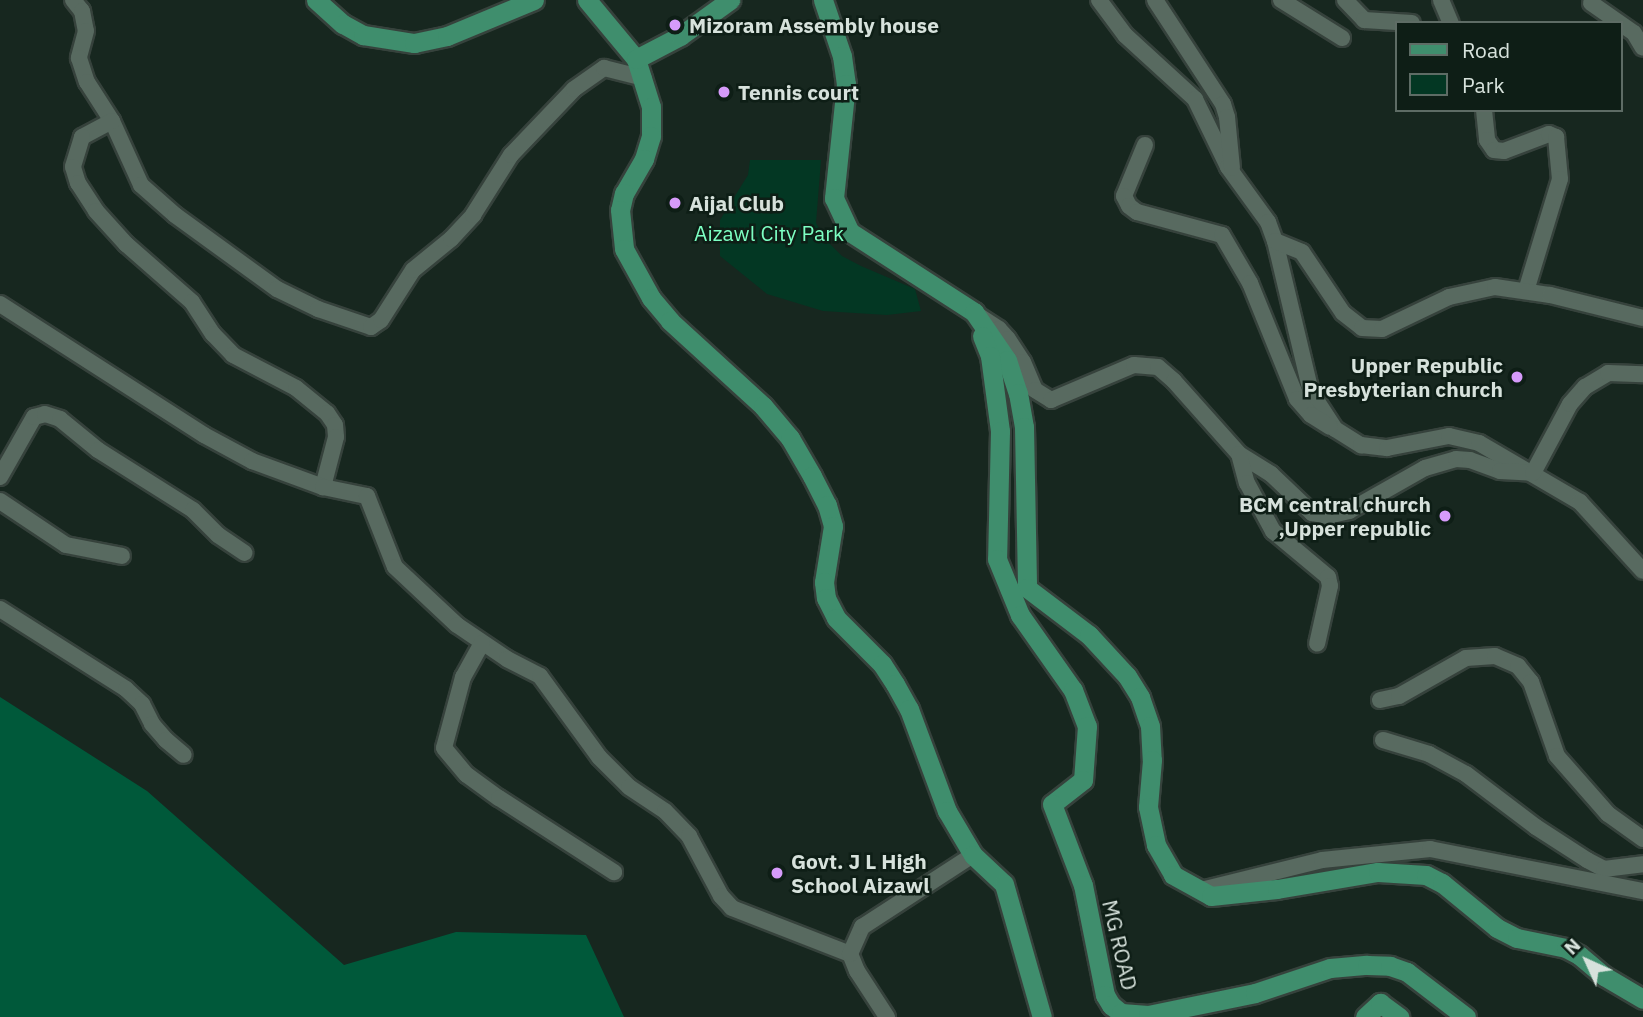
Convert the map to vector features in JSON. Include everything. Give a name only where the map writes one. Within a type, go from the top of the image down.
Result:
[{"type":"main road","points":[[316,0],[343,24],[363,35],[414,43],[447,36],[534,0]]},
{"type":"main road","points":[[587,0],[636,59],[651,107],[651,136],[644,159],[624,193],[620,210],[624,249],[651,298],[670,321],[763,406],[790,438],[812,476],[827,505],[833,526],[824,582],[826,598],[836,618],[881,664],[905,701],[947,811],[973,855],[1004,884],[1042,1017]]},
{"type":"main road","points":[[636,59],[680,36],[730,0]]},
{"type":"main road","points":[[823,0],[842,56],[846,84],[834,198],[850,232],[974,312],[1007,360],[1018,393],[1027,463],[1024,567],[1027,588],[1089,635],[1127,676],[1140,697],[1150,726],[1152,760],[1147,807],[1156,845],[1173,875],[1196,891],[1211,896],[1378,872],[1426,875],[1442,883],[1497,928],[1517,937],[1566,948],[1580,955],[1604,976],[1643,999]]},
{"type":"main road","name":"MG ROAD","points":[[974,312],[990,356],[1000,431],[997,559],[1020,615],[1073,690],[1087,726],[1083,780],[1052,804],[1083,885],[1105,995],[1111,1005],[1121,1013],[1148,1015],[1255,993],[1330,968],[1367,965],[1390,966],[1407,972],[1466,1017]]},
{"type":"main road","points":[[1365,1017],[1380,1003],[1399,1017]]},
{"type":"street","points":[[73,0],[82,10],[86,31],[79,58],[87,82],[112,121],[141,186],[175,215],[287,294],[339,317],[371,327],[381,320],[413,270],[451,239],[473,215],[511,155],[567,96],[604,68],[644,78]]},
{"type":"street","points":[[1099,0],[1125,35],[1195,99],[1232,174],[1261,211],[1275,241],[1311,392],[1335,429]]},
{"type":"street","points":[[1155,0],[1223,104],[1227,117],[1232,174]]},
{"type":"street","points":[[1345,0],[1364,19],[1394,22]]},
{"type":"street","points":[[1441,0],[1450,21]]},
{"type":"street","points":[[1283,1],[1342,38]]},
{"type":"street","points":[[1591,2],[1617,21]]},
{"type":"street","points":[[1622,24],[1634,33],[1643,48]]},
{"type":"street","points":[[1484,112],[1487,140],[1494,150],[1504,151],[1549,134],[1556,137],[1560,179],[1526,292]]},
{"type":"street","points":[[112,121],[82,137],[73,167],[78,183],[96,211],[126,244],[192,302],[213,334],[233,355],[296,388],[327,413],[335,425],[336,436],[323,487]]},
{"type":"street","points":[[1145,145],[1124,196],[1129,206],[1137,212],[1222,235],[1250,283],[1297,399],[1311,415],[1361,445],[1387,448],[1459,436],[1479,443],[1580,502],[1643,571]]},
{"type":"street","points":[[1275,241],[1302,252],[1343,313],[1362,328],[1382,329],[1428,306],[1476,289],[1495,287],[1643,318]]},
{"type":"street","points":[[0,304],[204,435],[252,461],[323,487],[367,496],[395,566],[457,625],[482,643],[540,676],[598,757],[629,787],[665,811],[689,836],[721,896],[732,908],[850,954]]},
{"type":"street","points":[[974,312],[999,328],[1023,362],[1035,390],[1051,400],[1134,365],[1150,365],[1174,381],[1239,454],[1271,474],[1312,513],[1328,516],[1342,514],[1425,468],[1456,459],[1470,460],[1500,471],[1533,473]]},
{"type":"street","points":[[1533,473],[1570,404],[1585,387],[1608,373],[1643,373]]},
{"type":"street","points":[[0,477],[34,417],[46,414],[60,419],[98,450],[193,510],[218,536],[245,553]]},
{"type":"street","points":[[1239,454],[1247,483],[1273,531],[1328,577],[1330,586],[1317,644]]},
{"type":"street","points":[[0,501],[66,545],[122,556]]},
{"type":"street","points":[[0,609],[126,689],[142,704],[152,724],[166,740],[184,755]]},
{"type":"street","points":[[482,643],[463,677],[444,748],[467,775],[614,872]]},
{"type":"street","points":[[1380,700],[1399,696],[1466,658],[1495,656],[1518,666],[1531,682],[1557,756],[1608,814],[1643,839]]},
{"type":"street","points":[[1383,740],[1429,754],[1466,775],[1536,827],[1604,869],[1643,864]]},
{"type":"street","points":[[1196,891],[1322,860],[1430,849],[1643,891]]},
{"type":"street","points":[[887,1017],[875,994],[856,971],[850,954],[862,927],[973,855]]},
{"type":"green space","name":"Aizawl City Park","points":[[750,160],[821,160],[816,223],[826,240],[842,256],[915,289],[921,311],[887,315],[823,311],[767,294],[720,256],[720,220],[748,175]]},
{"type":"green space","points":[[0,697],[147,791],[344,965],[456,932],[586,935],[624,1017],[0,1017]]},
{"type":"place","name":"Mizoram Assembly house","points":[[675,25]]},
{"type":"place","name":"Tennis court","points":[[724,92]]},
{"type":"place","name":"Aijal Club","points":[[675,203]]},
{"type":"place","name":"Upper Republic Presbyterian church","points":[[1517,377]]},
{"type":"place","name":"BCM central church ,Upper republic","points":[[1445,516]]},
{"type":"place","name":"Govt. J L High School Aizawl","points":[[777,873]]}]
